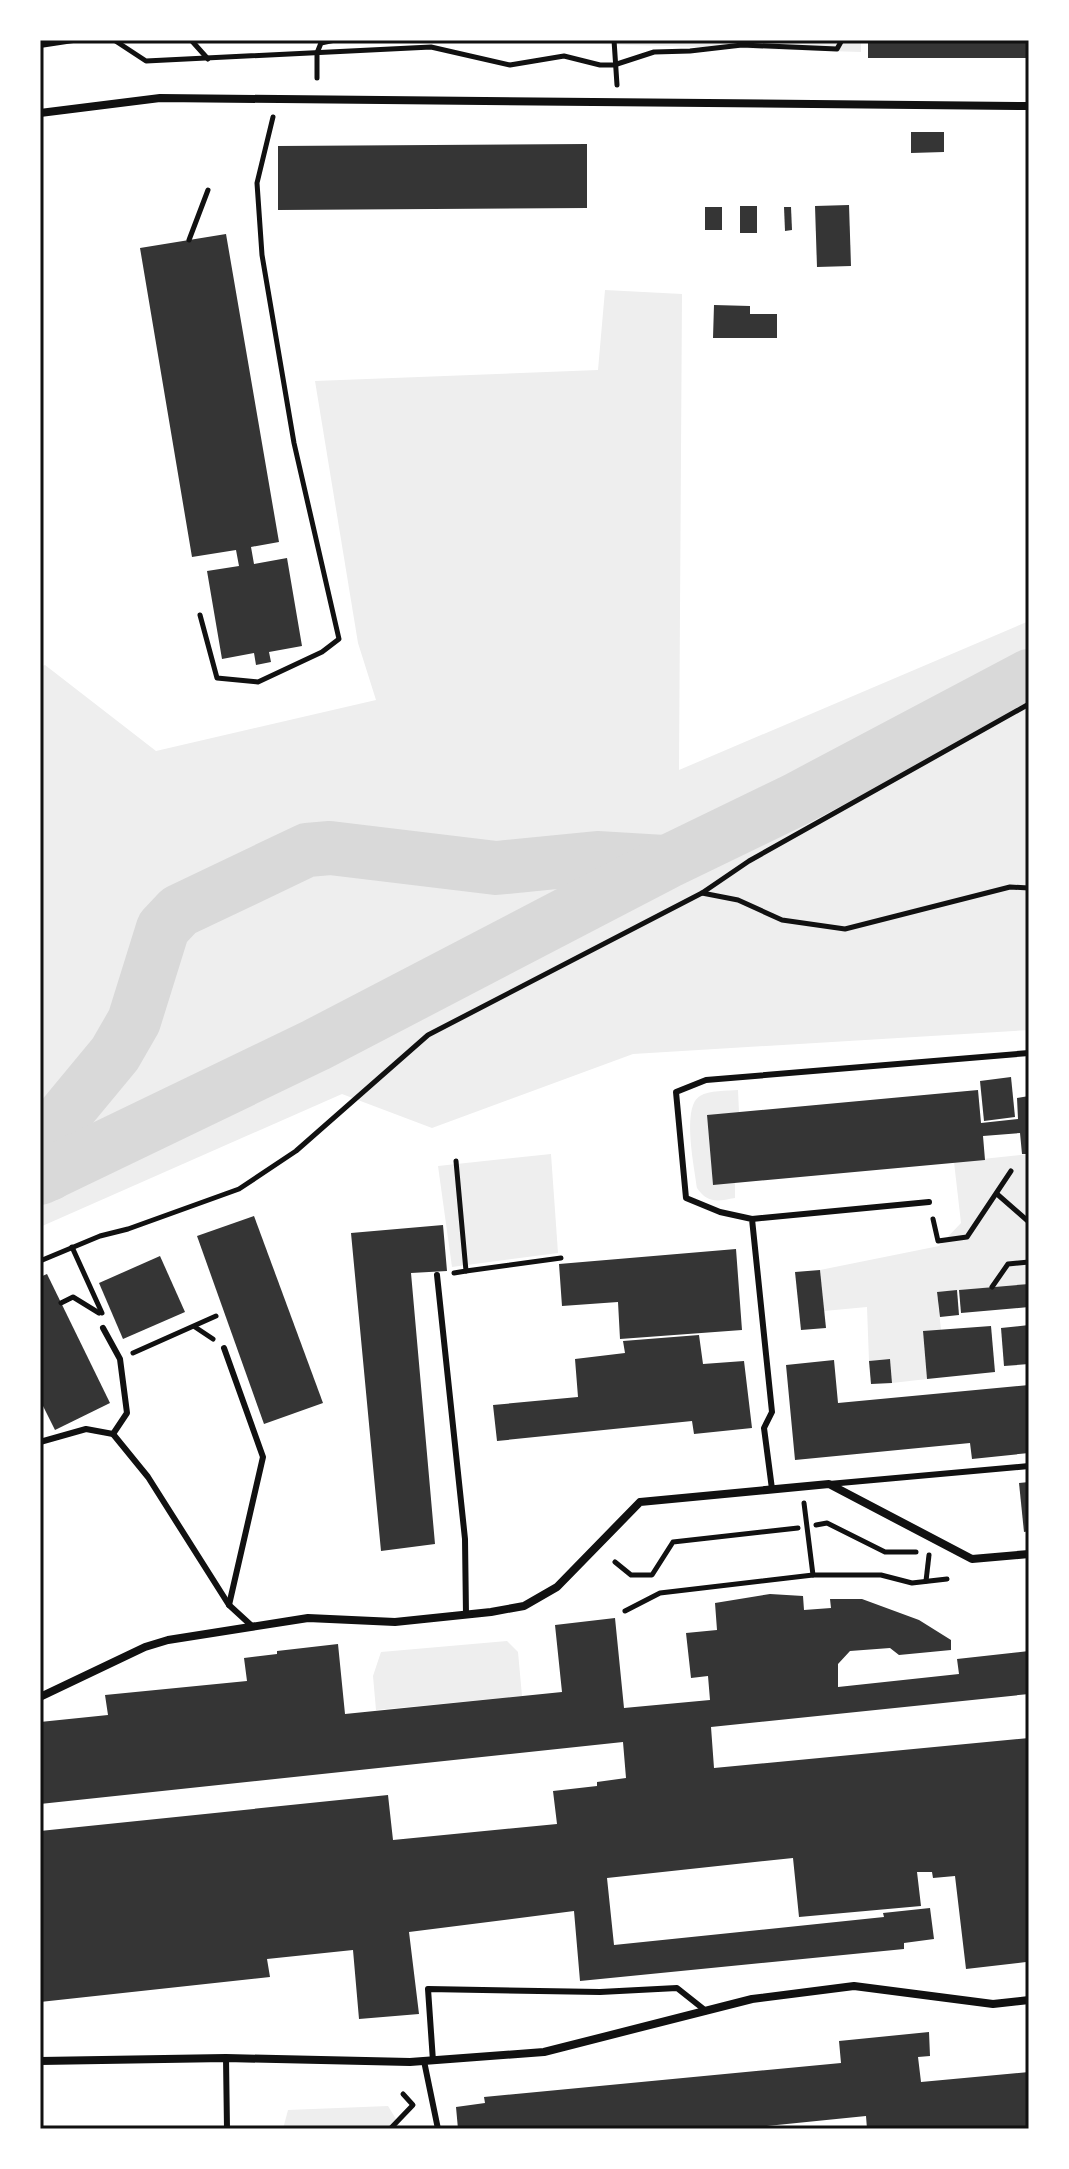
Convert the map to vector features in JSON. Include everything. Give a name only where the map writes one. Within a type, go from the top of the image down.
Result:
[{"type":"street","points":[[40,113],[160,98],[1029,106]]},
{"type":"street","points":[[40,1697],[145,1647],[168,1640],[308,1618],[395,1622],[524,1606],[557,1587],[640,1502],[829,1484],[972,1559],[1029,1554]]},
{"type":"street","points":[[40,2061],[226,2058],[429,2061],[544,2052],[752,1999],[854,1986],[993,2004],[1029,2000]]},
{"type":"lane","points":[[40,45],[73,40]]},
{"type":"lane","points":[[929,1202],[752,1219],[720,1212],[686,1198],[676,1092],[706,1080],[1029,1053]]},
{"type":"lane","points":[[752,1219],[772,1412],[764,1428],[772,1489]]},
{"type":"lane","points":[[437,1275],[465,1539],[466,1615]]},
{"type":"lane","points":[[103,1328],[120,1359],[127,1413],[113,1434]]},
{"type":"lane","points":[[224,1348],[263,1457],[229,1605]]},
{"type":"lane","points":[[40,1442],[86,1429],[113,1434],[148,1477],[229,1605],[253,1627]]},
{"type":"lane","points":[[829,1484],[1029,1466]]},
{"type":"lane","points":[[438,2129],[429,2061],[428,1989],[600,1992],[677,1988],[706,2011]]},
{"type":"lane","points":[[226,2058],[227,2129]]},
{"type":"path","points":[[114,40],[146,61],[441,47],[510,65],[564,56],[600,65],[614,65],[654,52],[742,45],[837,49],[842,40]]},
{"type":"path","points":[[191,40],[208,59]]},
{"type":"path","points":[[317,78],[317,53],[321,43],[335,40]]},
{"type":"path","points":[[614,40],[619,102]]},
{"type":"path","points":[[200,615],[217,678],[258,682],[322,652],[339,639],[294,443],[262,255],[257,183],[273,112]]},
{"type":"path","points":[[189,240],[208,190]]},
{"type":"path","points":[[40,1261],[239,1189],[296,1151],[428,1035],[702,893],[749,861],[1029,704]]},
{"type":"path","points":[[702,893],[738,900],[782,920],[845,929],[1010,887],[1029,888]]},
{"type":"path","points":[[456,1161],[466,1271]]},
{"type":"path","points":[[932,1213],[938,1241],[967,1237],[1011,1171]]},
{"type":"path","points":[[997,1194],[1029,1222]]},
{"type":"path","points":[[72,1247],[103,1315]]},
{"type":"path","points":[[437,1275],[561,1258]]},
{"type":"path","points":[[992,1287],[1008,1264],[1029,1262]]},
{"type":"path","points":[[61,1303],[73,1297],[103,1315]]},
{"type":"path","points":[[103,1315],[111,1311]]},
{"type":"path","points":[[120,1359],[216,1316]]},
{"type":"path","points":[[804,1502],[813,1575]]},
{"type":"path","points":[[816,1525],[827,1523],[885,1552],[923,1552],[930,1555],[926,1581]]},
{"type":"path","points":[[615,1562],[631,1575],[652,1575],[673,1542],[798,1528]]},
{"type":"path","points":[[625,1611],[660,1593],[813,1575],[881,1575],[912,1583],[947,1579]]},
{"type":"path","points":[[390,2129],[413,2105],[403,2094]]},
{"type":"shaded area","points":[[468,40],[861,40],[861,52]]},
{"type":"shaded area","points":[[605,290],[682,294],[679,770],[1029,621],[1029,1030],[633,1054],[432,1128],[342,1094],[40,1227],[40,667],[45,665],[156,751],[376,700],[358,643],[315,381],[598,370]]},
{"type":"shaded area","points":[[738,1090],[739,1112],[707,1116],[713,1184],[735,1183],[735,1198],[714,1200],[705,1197],[697,1188],[691,1112],[694,1102],[704,1094]]},
{"type":"shaded area","points":[[551,1154],[558,1253],[452,1267],[438,1166]]},
{"type":"shaded area","points":[[1029,1154],[1029,1284],[937,1292],[941,1330],[923,1332],[927,1379],[892,1383],[890,1359],[869,1361],[867,1307],[824,1311],[820,1270],[939,1246],[961,1223],[954,1162]]},
{"type":"shaded area","points":[[507,1641],[518,1652],[522,1696],[376,1710],[373,1676],[381,1652]]},
{"type":"shaded area","points":[[388,2106],[402,2129],[283,2129],[288,2110]]},
{"type":"building","points":[[868,40],[1029,40],[1029,58],[868,58]]},
{"type":"building","points":[[911,132],[944,132],[944,152],[911,153]]},
{"type":"building","points":[[587,144],[587,208],[278,210],[278,146]]},
{"type":"building","points":[[849,205],[851,266],[817,267],[815,206]]},
{"type":"building","points":[[740,206],[757,206],[757,233],[740,233]]},
{"type":"building","points":[[705,207],[722,207],[722,230],[705,230]]},
{"type":"building","points":[[784,207],[791,207],[792,230],[785,231]]},
{"type":"building","points":[[226,234],[279,542],[251,547],[254,564],[287,558],[302,646],[269,652],[271,662],[256,665],[254,653],[222,659],[207,571],[239,566],[236,550],[192,557],[140,248]]},
{"type":"building","points":[[714,305],[750,306],[750,314],[777,314],[777,338],[713,338]]},
{"type":"building","points":[[1011,1077],[1015,1117],[984,1121],[980,1081]]},
{"type":"building","points":[[978,1090],[981,1123],[1018,1119],[1017,1098],[1029,1096],[1029,1154],[1022,1154],[1020,1133],[983,1136],[985,1160],[713,1185],[707,1115]]},
{"type":"building","points":[[254,1216],[323,1403],[264,1424],[197,1236]]},
{"type":"building","points":[[443,1225],[447,1271],[411,1273],[435,1544],[381,1551],[351,1233]]},
{"type":"building","points":[[736,1249],[742,1330],[620,1339],[618,1302],[562,1306],[559,1264]]},
{"type":"building","points":[[160,1256],[185,1312],[123,1339],[99,1283]]},
{"type":"building","points":[[820,1270],[826,1328],[801,1330],[795,1272]]},
{"type":"building","points":[[47,1274],[110,1403],[55,1430],[40,1400],[40,1277]]},
{"type":"building","points":[[1029,1284],[1029,1307],[961,1313],[959,1290]]},
{"type":"building","points":[[957,1290],[959,1315],[940,1317],[937,1292]]},
{"type":"building","points":[[1029,1325],[1029,1364],[1004,1366],[1001,1328]]},
{"type":"building","points":[[991,1326],[995,1372],[927,1379],[923,1331]]},
{"type":"building","points":[[699,1335],[703,1364],[744,1361],[752,1428],[694,1434],[692,1421],[497,1441],[493,1405],[578,1397],[575,1359],[625,1353],[623,1341]]},
{"type":"building","points":[[890,1359],[892,1383],[871,1384],[869,1361]]},
{"type":"building","points":[[834,1360],[838,1403],[1029,1385],[1029,1453],[972,1459],[970,1443],[795,1460],[786,1365]]},
{"type":"building","points":[[1029,1482],[1029,1531],[1024,1532],[1019,1483]]},
{"type":"building","points":[[770,1594],[803,1596],[804,1610],[831,1608],[830,1599],[862,1599],[919,1620],[951,1640],[951,1650],[899,1655],[890,1648],[850,1651],[838,1664],[838,1687],[959,1674],[957,1659],[1029,1651],[1029,1694],[711,1727],[714,1768],[1029,1738],[1029,1968],[1026,1962],[966,1969],[955,1876],[933,1878],[932,1872],[917,1872],[921,1906],[799,1917],[793,1858],[607,1878],[614,1945],[884,1917],[883,1913],[930,1908],[934,1939],[904,1943],[904,1949],[580,1981],[574,1911],[409,1932],[419,2014],[359,2019],[353,1950],[267,1959],[270,1977],[40,2002],[40,1831],[388,1795],[393,1840],[557,1824],[553,1791],[597,1786],[597,1782],[626,1778],[623,1742],[40,1804],[40,1722],[108,1715],[105,1695],[247,1681],[244,1658],[338,1644],[345,1714],[562,1692],[555,1625],[615,1618],[624,1708],[710,1700],[708,1676],[691,1678],[686,1633],[717,1630],[715,1603]]},
{"type":"building","points":[[929,2032],[930,2056],[918,2057],[921,2082],[1029,2072],[1029,2128],[867,2129],[866,2116],[737,2129],[458,2129],[456,2107],[485,2103],[484,2097],[841,2063],[839,2041]]},
{"type":"waterway","points":[[40,1178],[316,1045],[667,862],[795,800],[1029,676]]},
{"type":"waterway","points":[[49,1174],[62,1118],[115,1054],[134,1021],[163,928],[179,911],[307,850],[330,848],[496,868],[597,858],[664,862]]}]
